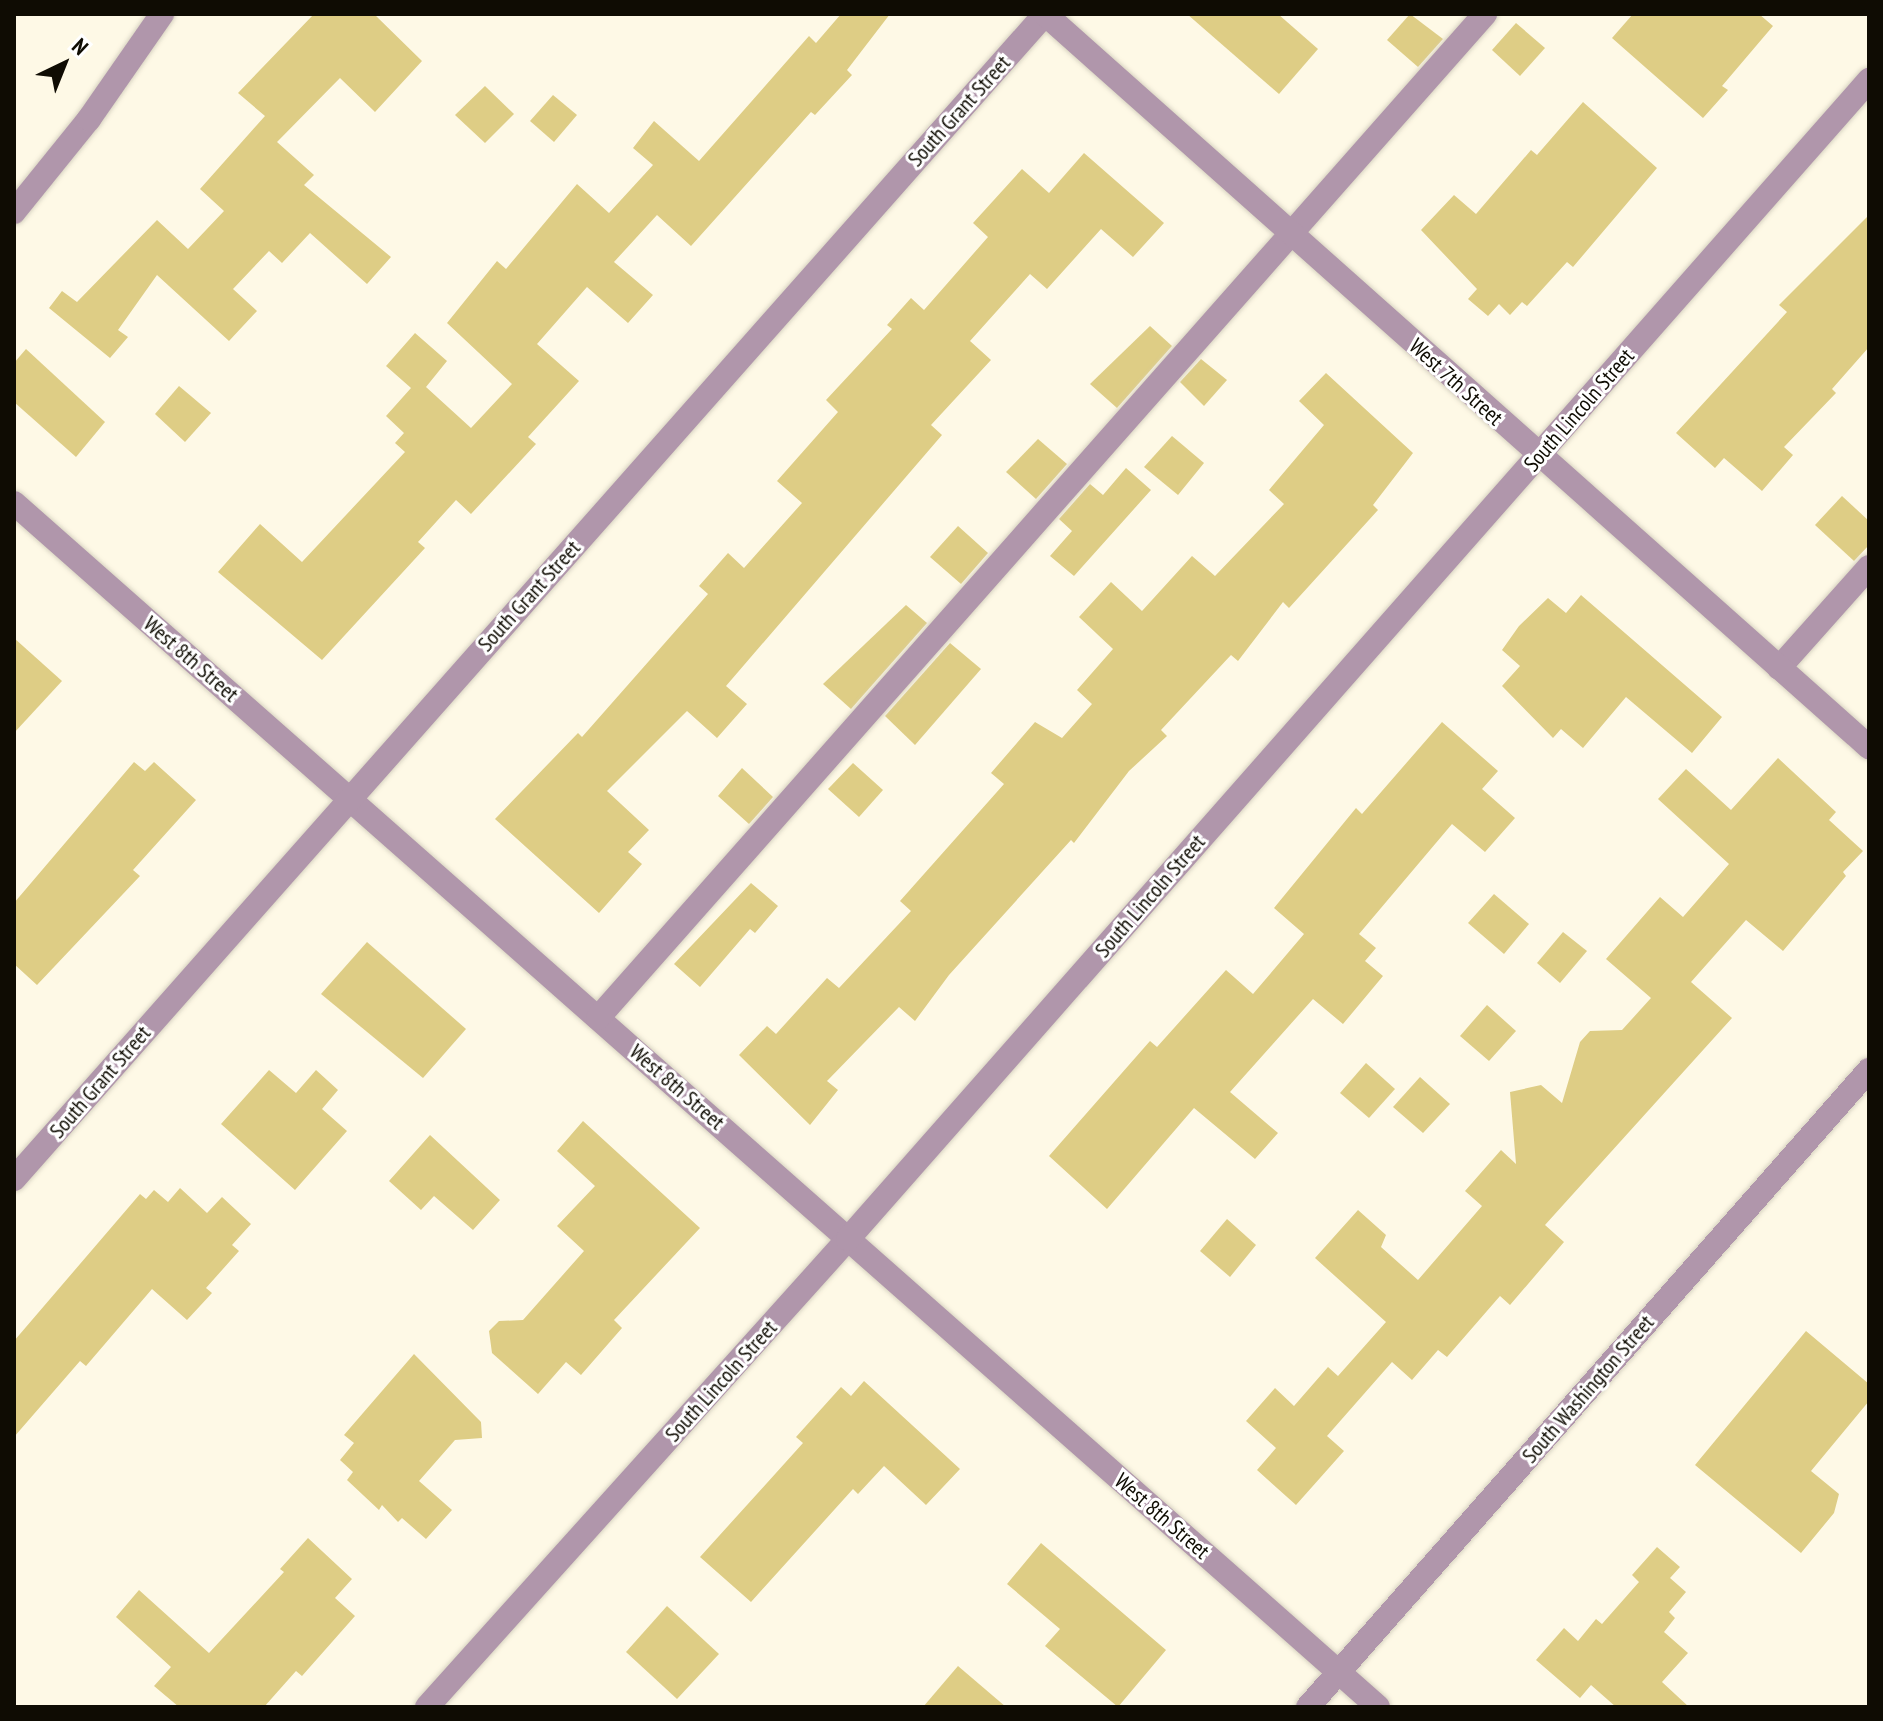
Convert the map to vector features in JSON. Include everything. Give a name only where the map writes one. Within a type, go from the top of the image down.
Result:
[{"type":"street","points":[[14,212],[89,119],[162,14]]},
{"type":"street","name":"West 7th Street","points":[[1045,14],[1869,747]]},
{"type":"street","name":"South Grant Street","points":[[14,1179],[1045,14]]},
{"type":"street","points":[[598,1018],[1485,14]]},
{"type":"street","name":"South Lincoln Street","points":[[427,1707],[848,1239],[1869,80]]},
{"type":"street","name":"West 8th Street","points":[[14,503],[1378,1707]]},
{"type":"street","points":[[1779,668],[1869,567]]},
{"type":"street","name":"South Washington Street","points":[[1308,1707],[1869,1070]]},
{"type":"building","points":[[314,14],[374,14],[422,61],[375,112],[340,78],[277,142],[314,175],[304,185],[391,257],[367,284],[310,233],[282,263],[269,251],[233,289],[257,311],[229,341],[157,275],[118,330],[128,337],[110,358],[49,308],[62,291],[77,302],[157,220],[188,249],[224,211],[200,189],[265,116],[238,93]]},
{"type":"building","points":[[841,14],[890,14],[847,70],[852,75],[815,115],[811,112],[691,246],[657,215],[614,262],[653,295],[628,323],[587,287],[537,344],[579,381],[528,437],[536,444],[471,514],[456,500],[418,542],[425,548],[322,660],[218,572],[260,524],[302,562],[405,452],[395,443],[404,433],[386,416],[411,388],[386,366],[415,333],[447,361],[426,387],[471,428],[512,384],[447,323],[497,261],[506,269],[577,184],[609,213],[653,165],[633,148],[654,121],[699,161],[809,36],[816,43]]},
{"type":"building","points":[[1187,14],[1278,14],[1318,49],[1279,94]]},
{"type":"building","points":[[1410,14],[1443,39],[1418,67],[1387,40]]},
{"type":"building","points":[[1633,14],[1759,14],[1773,26],[1722,86],[1728,90],[1703,118],[1612,38]]},
{"type":"building","points":[[1516,23],[1545,48],[1520,76],[1492,50]]},
{"type":"building","points":[[485,86],[514,114],[485,143],[455,115]]},
{"type":"building","points":[[553,95],[577,115],[554,142],[530,121]]},
{"type":"building","points":[[1583,102],[1657,168],[1573,267],[1567,262],[1527,306],[1522,302],[1510,315],[1499,304],[1488,316],[1468,299],[1477,289],[1421,230],[1454,195],[1476,214],[1531,150],[1537,155]]},
{"type":"building","points":[[1084,153],[1164,223],[1133,257],[1101,229],[1047,289],[1030,274],[970,341],[991,360],[931,425],[942,435],[726,686],[747,704],[717,738],[687,711],[607,791],[649,830],[628,852],[642,864],[599,913],[495,819],[578,733],[582,737],[708,594],[699,586],[728,553],[744,568],[802,503],[777,481],[838,412],[826,400],[892,329],[887,325],[911,298],[924,310],[988,237],[973,223],[1022,169],[1049,193]]},
{"type":"building","points":[[1869,215],[1869,347],[1832,389],[1836,393],[1784,447],[1793,455],[1762,491],[1724,458],[1715,468],[1676,433],[1787,312],[1779,305]]},
{"type":"building","points":[[1150,326],[1172,346],[1117,408],[1090,384]]},
{"type":"building","points":[[26,349],[105,422],[76,457],[14,402],[14,363]]},
{"type":"building","points":[[1201,359],[1227,380],[1204,406],[1180,382]]},
{"type":"building","points":[[1326,373],[1413,453],[1373,505],[1378,510],[1289,608],[1283,602],[1238,661],[1231,655],[1161,730],[1167,736],[1129,771],[1074,843],[1071,840],[949,975],[915,1021],[899,1007],[827,1081],[838,1090],[810,1125],[739,1055],[767,1026],[776,1034],[827,978],[839,988],[911,911],[900,901],[1004,784],[991,773],[1035,722],[1062,738],[1092,704],[1077,690],[1113,649],[1079,617],[1111,582],[1142,611],[1192,556],[1215,576],[1284,504],[1269,490],[1324,425],[1299,401]]},
{"type":"building","points":[[179,386],[211,413],[185,442],[155,414]]},
{"type":"building","points":[[1172,436],[1204,463],[1178,495],[1144,467]]},
{"type":"building","points":[[1038,439],[1067,464],[1036,499],[1006,472]]},
{"type":"building","points":[[1126,468],[1151,490],[1074,576],[1050,556],[1072,531],[1059,519],[1090,484],[1103,495]]},
{"type":"building","points":[[1842,496],[1869,521],[1869,545],[1854,561],[1815,525]]},
{"type":"building","points":[[958,526],[988,553],[961,584],[930,557]]},
{"type":"building","points":[[1581,595],[1722,717],[1692,753],[1626,697],[1583,748],[1561,729],[1553,738],[1502,686],[1520,666],[1502,650],[1519,626],[1548,598],[1566,613]]},
{"type":"building","points":[[906,605],[927,623],[851,709],[823,684]]},
{"type":"building","points":[[14,638],[62,681],[14,733]]},
{"type":"building","points":[[950,643],[981,669],[915,745],[885,716]]},
{"type":"building","points":[[1442,722],[1498,771],[1482,789],[1515,818],[1485,852],[1452,824],[1359,934],[1376,948],[1365,961],[1383,976],[1343,1024],[1313,999],[1230,1092],[1278,1133],[1255,1159],[1194,1108],[1107,1209],[1049,1156],[1150,1041],[1157,1047],[1226,970],[1253,994],[1304,934],[1274,908],[1356,808],[1362,814]]},
{"type":"building","points":[[1778,758],[1836,812],[1829,820],[1863,851],[1843,872],[1846,876],[1783,951],[1746,920],[1691,982],[1732,1018],[1545,1225],[1564,1242],[1510,1305],[1500,1296],[1447,1357],[1438,1350],[1412,1380],[1392,1362],[1327,1436],[1344,1451],[1296,1505],[1257,1470],[1276,1448],[1246,1421],[1275,1388],[1294,1406],[1328,1367],[1338,1376],[1386,1322],[1315,1258],[1358,1210],[1386,1235],[1381,1247],[1418,1280],[1482,1206],[1465,1191],[1501,1150],[1516,1164],[1510,1092],[1541,1085],[1562,1103],[1580,1042],[1590,1031],[1622,1030],[1651,998],[1606,959],[1660,897],[1683,917],[1729,864],[1658,799],[1686,769],[1731,810]]},
{"type":"building","points":[[134,762],[145,771],[154,762],[196,800],[133,870],[140,876],[37,985],[14,964],[14,903]]},
{"type":"building","points":[[853,763],[883,790],[859,817],[828,789]]},
{"type":"building","points":[[742,768],[773,797],[749,824],[718,796]]},
{"type":"building","points":[[751,883],[778,906],[755,933],[750,929],[700,987],[674,964]]},
{"type":"building","points":[[1494,894],[1529,924],[1504,954],[1468,923]]},
{"type":"building","points":[[1563,932],[1587,951],[1560,983],[1537,963]]},
{"type":"building","points":[[367,942],[466,1029],[423,1078],[321,994]]},
{"type":"building","points":[[1487,1005],[1516,1031],[1489,1061],[1460,1036]]},
{"type":"building","points":[[1366,1063],[1395,1089],[1369,1118],[1340,1093]]},
{"type":"building","points":[[269,1070],[296,1093],[316,1070],[338,1090],[322,1109],[347,1131],[295,1190],[221,1124]]},
{"type":"building","points":[[1420,1077],[1450,1104],[1423,1133],[1393,1107]]},
{"type":"building","points":[[583,1121],[700,1228],[614,1320],[622,1328],[581,1375],[566,1362],[538,1394],[492,1353],[489,1331],[499,1321],[523,1320],[584,1251],[557,1226],[595,1186],[557,1151]]},
{"type":"building","points":[[430,1135],[500,1200],[473,1230],[434,1196],[421,1210],[389,1181]]},
{"type":"building","points":[[180,1188],[207,1213],[222,1197],[251,1224],[232,1245],[239,1251],[206,1288],[212,1293],[187,1320],[152,1289],[86,1366],[80,1361],[14,1437],[14,1341],[140,1194],[146,1199],[154,1190],[168,1202]]},
{"type":"building","points":[[1227,1219],[1256,1245],[1230,1277],[1200,1251]]},
{"type":"building","points":[[1806,1331],[1869,1384],[1869,1401],[1811,1471],[1839,1494],[1834,1513],[1801,1553],[1695,1465]]},
{"type":"building","points":[[414,1354],[481,1422],[482,1438],[455,1440],[419,1481],[452,1510],[426,1539],[402,1518],[398,1522],[382,1505],[379,1510],[347,1480],[353,1472],[340,1460],[354,1443],[344,1435]]},
{"type":"building","points":[[864,1381],[960,1469],[926,1505],[884,1466],[858,1494],[853,1489],[751,1602],[700,1557],[803,1443],[796,1437],[841,1387],[851,1396]]},
{"type":"building","points":[[308,1538],[352,1579],[335,1598],[355,1616],[302,1676],[296,1671],[264,1707],[179,1707],[154,1686],[171,1667],[116,1617],[139,1590],[209,1653],[284,1572],[280,1569]]},
{"type":"building","points":[[1041,1543],[1166,1650],[1118,1707],[1045,1646],[1060,1629],[1007,1584]]},
{"type":"building","points":[[1657,1547],[1680,1567],[1670,1578],[1686,1592],[1669,1612],[1675,1618],[1664,1632],[1688,1653],[1662,1682],[1689,1707],[1616,1707],[1591,1685],[1580,1698],[1536,1660],[1564,1628],[1578,1641],[1596,1619],[1602,1624],[1639,1582],[1632,1575]]},
{"type":"building","points":[[667,1606],[719,1654],[677,1699],[626,1652]]},
{"type":"building","points":[[958,1666],[1006,1707],[923,1707]]}]
